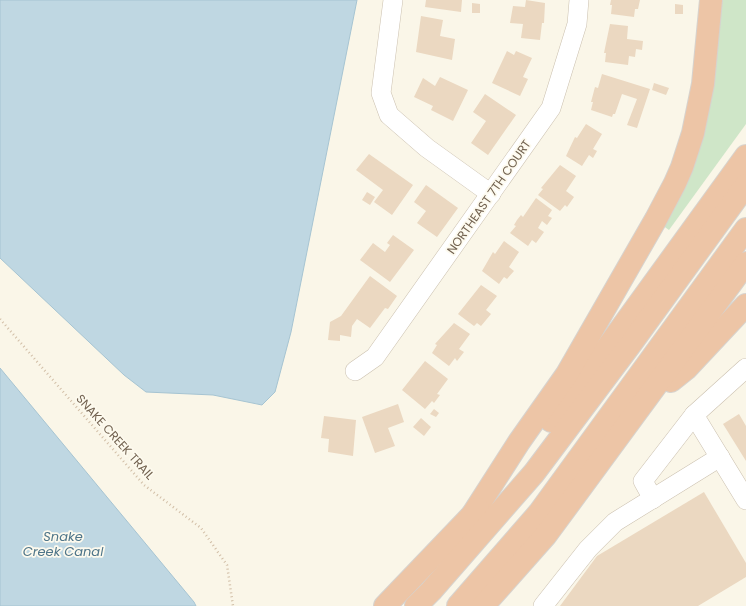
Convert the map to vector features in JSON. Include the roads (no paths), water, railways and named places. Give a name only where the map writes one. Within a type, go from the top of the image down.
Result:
[{"type":"highway","points":[[469,520],[519,442],[567,374],[675,183],[693,133],[703,84],[712,0]]},
{"type":"highway","points":[[385,606],[469,520],[517,464],[583,381],[746,156]]},
{"type":"highway","points":[[416,606],[431,592],[534,473],[630,345],[746,185]]},
{"type":"highway","points":[[458,606],[539,513],[746,229]]},
{"type":"highway","points":[[483,606],[546,535],[746,263]]},
{"type":"highway","points":[[641,406],[686,369],[746,305]]},
{"type":"street","points":[[393,0],[381,93],[390,115],[427,148],[491,194]]},
{"type":"street","name":"NORTHEAST 7TH COURT","points":[[355,371],[375,357],[551,108],[577,24],[580,0]]},
{"type":"street","points":[[653,498],[643,481],[694,415],[746,368]]},
{"type":"street","points":[[694,415],[746,500]]},
{"type":"street","points":[[543,606],[588,549],[615,522],[720,457]]},
{"type":"water","points":[[0,0],[357,0],[291,332],[275,392],[262,405],[213,395],[146,392],[124,375],[0,258]]},
{"type":"water","name":"Snake Creek Canal","points":[[0,368],[194,602],[196,606],[0,606]]}]
